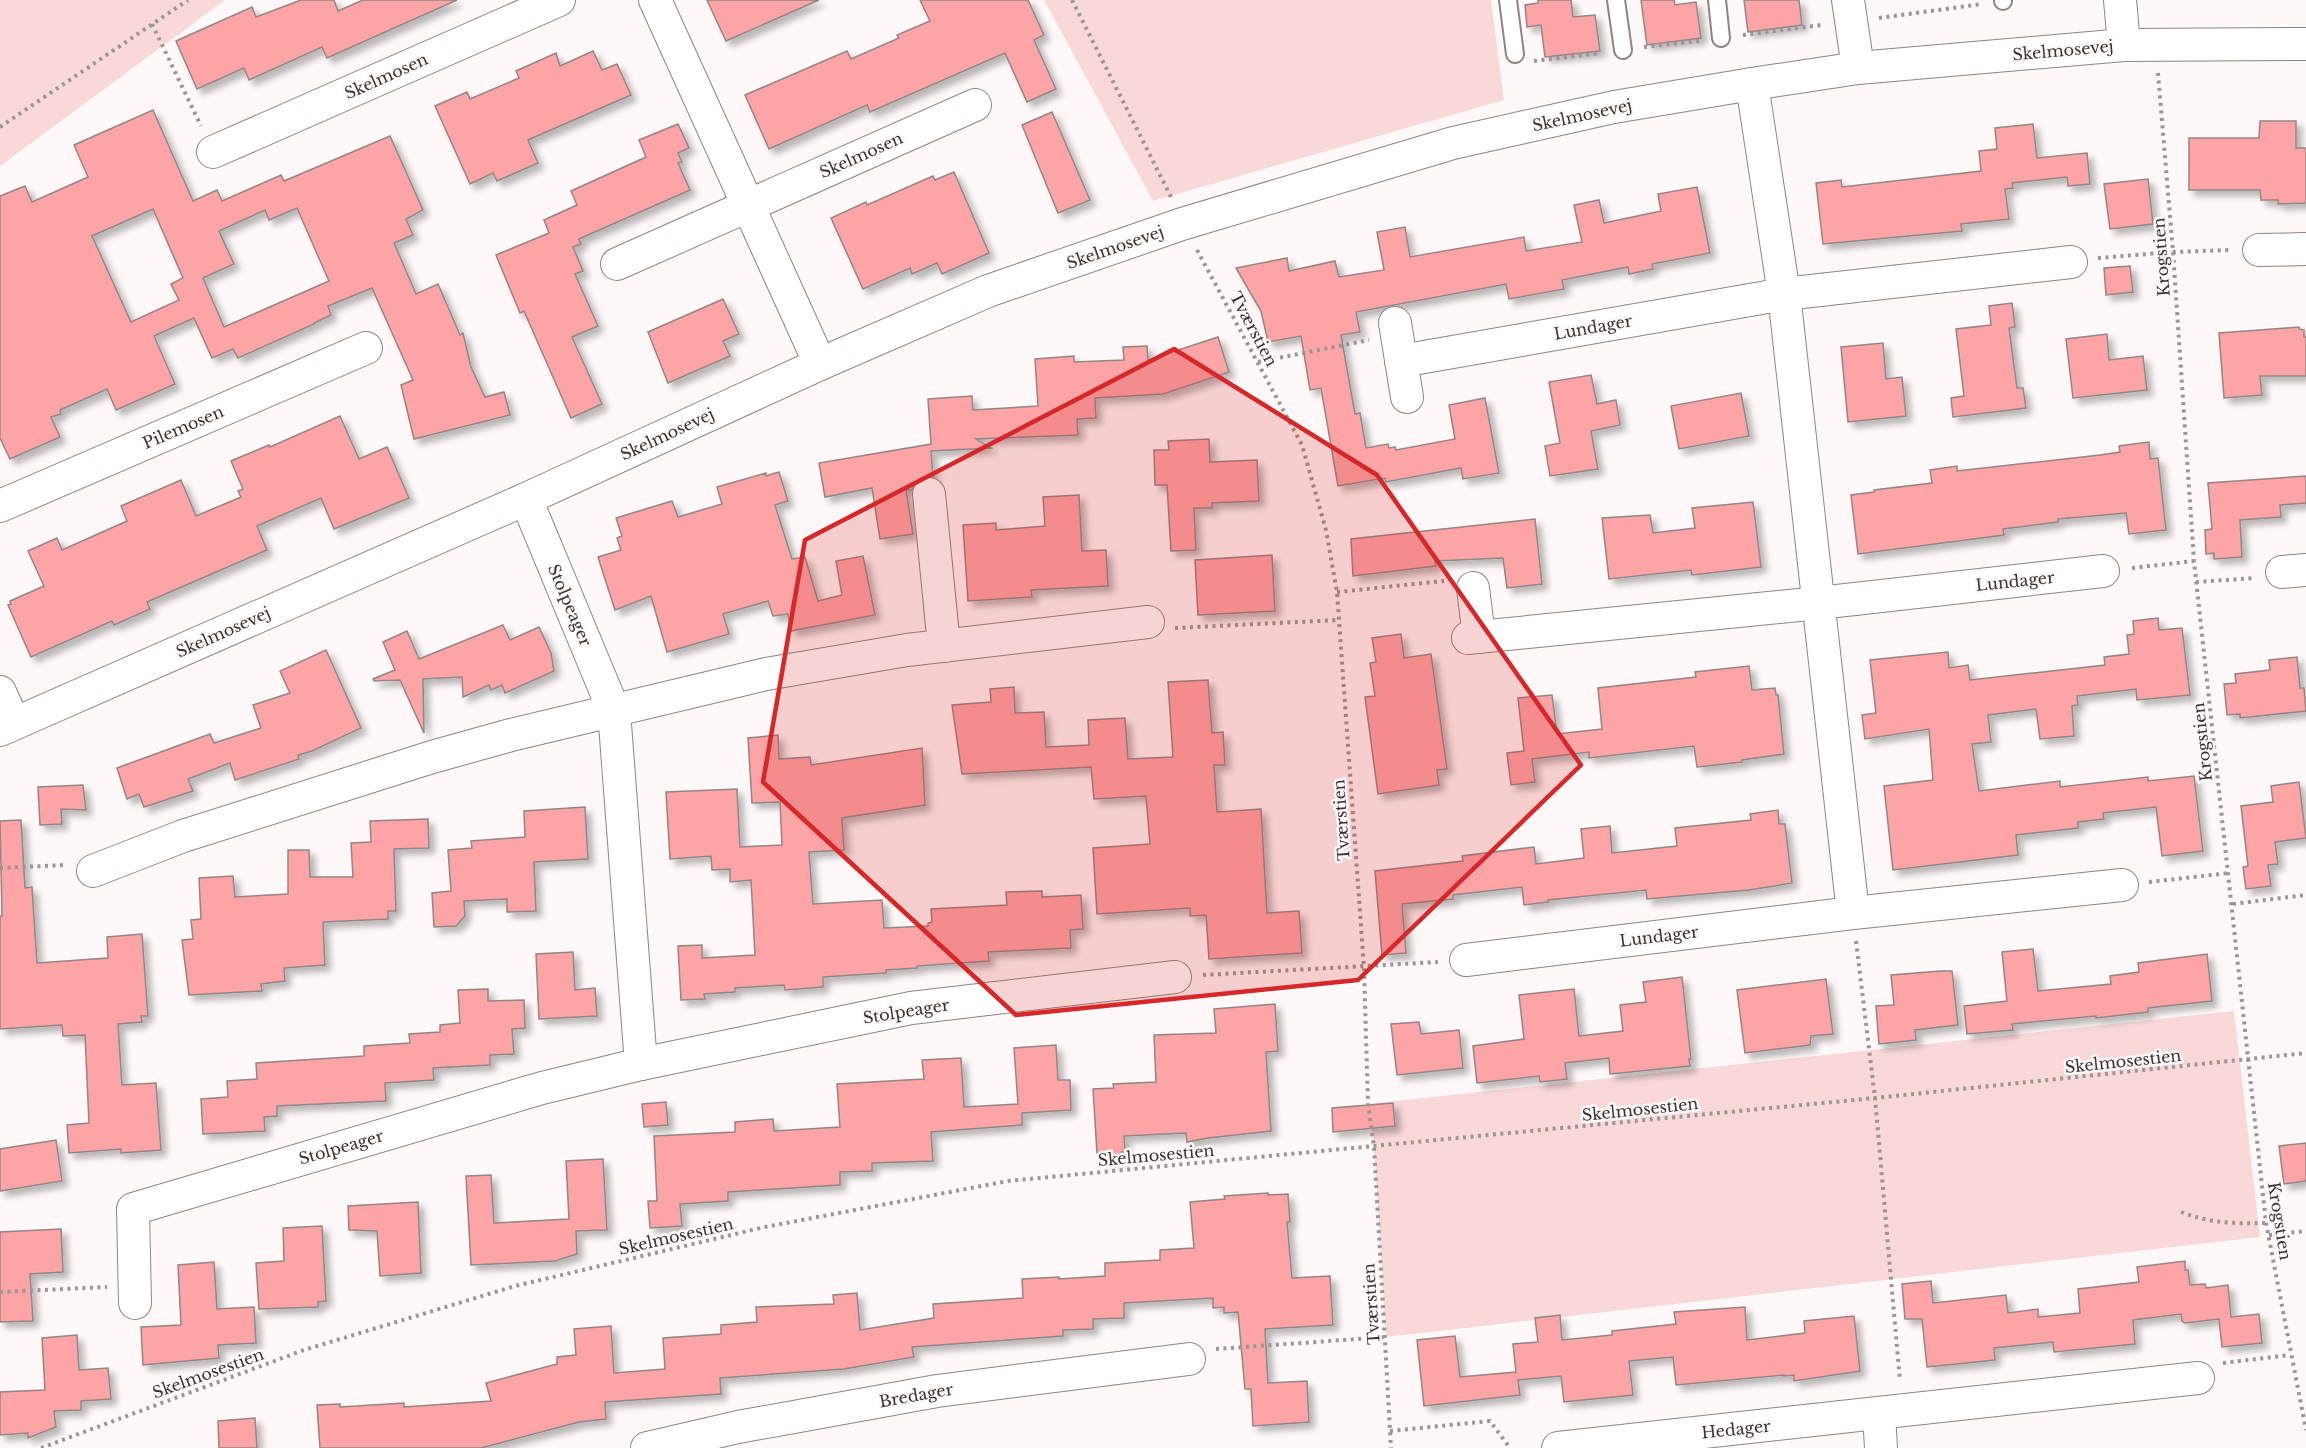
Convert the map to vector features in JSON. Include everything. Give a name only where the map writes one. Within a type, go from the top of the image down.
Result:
[{"type":"street","name":"Skelmosen","points":[[213,152],[559,0]]},
{"type":"street","points":[[655,0],[820,364]]},
{"type":"street","points":[[2120,0],[2124,45]]},
{"type":"street","points":[[1850,11],[1858,68]]},
{"type":"street","name":"Skelmosevej","points":[[7,726],[526,499],[820,364],[988,291],[1182,224],[1453,144],[1614,107],[1752,84],[1858,68],[2124,45],[2306,44]]},
{"type":"street","points":[[1752,84],[1784,294],[1852,913]]},
{"type":"street","name":"Skelmosen","points":[[617,264],[975,105]]},
{"type":"street","points":[[2259,250],[2306,249]]},
{"type":"street","name":"Lundager","points":[[1398,340],[2071,262]]},
{"type":"street","points":[[1398,340],[1407,397]]},
{"type":"street","name":"Pilemosen","points":[[0,506],[366,348]]},
{"type":"street","points":[[929,494],[944,646]]},
{"type":"street","name":"Stolpeager","points":[[526,499],[614,711],[641,1064]]},
{"type":"street","name":"Lundager","points":[[1473,588],[1474,638],[2103,571]]},
{"type":"street","points":[[93,871],[183,836],[432,757],[511,735],[766,674],[944,646],[1148,622]]},
{"type":"street","points":[[0,692],[7,726]]},
{"type":"street","name":"Lundager","points":[[1466,960],[1852,913],[2122,885]]},
{"type":"street","name":"Stolpeager","points":[[135,1294],[133,1209],[542,1088],[641,1064],[911,1008],[1175,977]]},
{"type":"street","name":"Bredager","points":[[647,1448],[738,1427],[937,1390],[1189,1359]]},
{"type":"street","name":"Hedager","points":[[1558,1448],[2198,1378]]},
{"type":"street","points":[[1881,1448],[1891,1412]]},
{"type":"lane","points":[[1508,0],[1515,54]]},
{"type":"lane","points":[[1616,0],[1623,50]]},
{"type":"lane","points":[[1717,0],[1721,38]]},
{"type":"path","points":[[0,128],[188,0]]},
{"type":"path","name":"Tværstien","points":[[1072,0],[1165,182],[1182,224],[1302,446],[1326,530],[1337,592],[1364,968],[1368,1104],[1374,1147],[1391,1448]]},
{"type":"path","points":[[1515,54],[1521,63],[1721,38],[1850,11],[2003,1]]},
{"type":"path","points":[[152,24],[213,152]]},
{"type":"path","name":"Krogstien","points":[[2156,46],[2196,582],[2266,1223],[2306,1430]]},
{"type":"path","points":[[2071,262],[2173,252],[2259,250]]},
{"type":"path","points":[[1258,362],[1398,340]]},
{"type":"path","points":[[2103,571],[2194,561]]},
{"type":"path","points":[[2196,582],[2267,577],[2294,571]]},
{"type":"path","points":[[1337,592],[1453,580],[1473,588]]},
{"type":"path","points":[[1148,622],[1173,628],[1339,620]]},
{"type":"path","points":[[0,868],[78,864],[93,871]]},
{"type":"path","points":[[2122,885],[2229,873]]},
{"type":"path","points":[[2232,904],[2306,895]]},
{"type":"path","points":[[1852,913],[1875,1098],[1891,1412]]},
{"type":"path","points":[[1175,977],[1364,968],[1466,960]]},
{"type":"path","name":"Skelmosestien","points":[[41,1448],[304,1350],[515,1286],[765,1227],[1008,1181],[1875,1098],[2306,1053]]},
{"type":"path","points":[[2181,1212],[2196,1218],[2226,1224],[2266,1223]]},
{"type":"path","points":[[2270,1235],[2306,1231]]},
{"type":"path","points":[[0,1292],[135,1294]]},
{"type":"path","points":[[1189,1359],[1212,1349],[1386,1336]]},
{"type":"path","points":[[2198,1378],[2217,1364],[2290,1355]]},
{"type":"path","points":[[1390,1431],[1490,1421],[1510,1448]]},
{"type":"highlighted area","points":[[1174,349],[1377,475],[1581,765],[1358,980],[1016,1015],[763,782],[805,540]]},
{"type":"shaded area","points":[[0,0],[225,0],[0,166]]},
{"type":"shaded area","points":[[1044,0],[1491,0],[1504,100],[1153,201]]},
{"type":"shaded area","points":[[2234,1011],[2260,1237],[1386,1337],[1374,1147],[1368,1104]]},
{"type":"building","points":[[301,0],[334,0],[338,11],[363,0],[457,0],[327,58],[322,47],[249,80],[244,68],[197,89],[176,41],[252,7],[256,17]]},
{"type":"building","points":[[707,0],[819,0],[726,41]]},
{"type":"building","points":[[920,0],[1028,0],[1044,35],[1034,40],[1056,89],[1027,102],[1005,53],[870,112],[867,105],[769,149],[745,95],[847,51],[851,59],[899,38],[897,35],[930,21]]},
{"type":"building","points":[[1538,0],[1571,0],[1573,17],[1595,15],[1600,51],[1545,57],[1541,25],[1527,27],[1525,5],[1538,3]]},
{"type":"building","points":[[1641,0],[1674,0],[1675,5],[1696,2],[1701,38],[1647,45]]},
{"type":"building","points":[[1744,0],[1799,0],[1802,25],[1748,32]]},
{"type":"building","points":[[593,51],[602,70],[617,64],[631,95],[528,140],[538,163],[497,181],[493,173],[470,184],[435,106],[467,92],[470,99],[519,78],[516,71],[556,53],[560,66]]},
{"type":"building","points":[[153,110],[193,201],[217,190],[222,201],[281,175],[284,181],[390,136],[423,210],[406,219],[413,235],[394,243],[416,294],[438,284],[460,335],[463,333],[471,367],[485,397],[504,392],[510,415],[414,439],[401,385],[413,380],[372,288],[328,306],[331,315],[314,324],[238,358],[233,349],[212,358],[194,318],[154,336],[175,384],[116,410],[107,389],[60,410],[61,414],[51,417],[60,437],[10,459],[0,438],[0,196],[25,186],[32,202],[88,177],[74,145]],"holes":[[[297,208],[329,281],[224,327],[203,278],[234,264],[219,231],[265,210],[269,220]],[[153,209],[183,278],[171,284],[179,300],[131,322],[92,236]]]},
{"type":"building","points":[[1052,112],[1090,200],[1058,213],[1022,125]]},
{"type":"building","points":[[2260,121],[2296,121],[2296,148],[2306,148],[2306,203],[2278,204],[2278,200],[2261,200],[2260,190],[2189,190],[2189,138],[2259,138]]},
{"type":"building","points":[[678,124],[689,148],[678,153],[682,162],[678,163],[690,190],[579,239],[581,244],[573,247],[583,271],[575,274],[598,326],[572,337],[602,404],[571,418],[524,311],[520,313],[496,255],[549,233],[544,220],[577,205],[571,191],[646,157],[639,140]]},
{"type":"building","points":[[2033,124],[2037,158],[2087,153],[2090,184],[2068,186],[2067,177],[2012,183],[2013,188],[2005,189],[2009,219],[1961,224],[1962,231],[1823,244],[1816,183],[1841,180],[1842,187],[1981,171],[1979,151],[1997,149],[1995,128]]},
{"type":"building","points":[[954,172],[989,253],[942,274],[937,263],[912,274],[910,268],[863,289],[831,218],[933,176],[935,180]]},
{"type":"building","points":[[2148,179],[2153,224],[2110,229],[2104,184]]},
{"type":"building","points":[[1697,187],[1710,253],[1652,264],[1653,269],[1629,274],[1628,267],[1562,280],[1564,289],[1509,299],[1506,284],[1356,312],[1360,332],[1341,335],[1355,414],[1360,413],[1366,448],[1388,444],[1389,448],[1395,447],[1396,450],[1455,439],[1449,405],[1485,398],[1499,473],[1463,479],[1461,468],[1386,482],[1385,478],[1338,486],[1321,388],[1310,390],[1301,336],[1268,342],[1261,311],[1236,268],[1287,258],[1289,271],[1335,261],[1339,277],[1384,270],[1377,232],[1405,227],[1410,257],[1524,237],[1526,251],[1582,242],[1574,205],[1599,200],[1604,223],[1661,211],[1658,194]]},
{"type":"building","points":[[2130,266],[2133,292],[2106,295],[2104,268]]},
{"type":"building","points":[[723,299],[739,334],[723,341],[730,356],[668,383],[648,332]]},
{"type":"building","points":[[2012,303],[2015,327],[2009,328],[2017,388],[2023,388],[2026,408],[1953,417],[1951,398],[1964,396],[1956,329],[1991,325],[1989,306]]},
{"type":"building","points":[[2299,327],[2304,330],[2304,337],[2306,337],[2306,376],[2260,376],[2262,395],[2224,398],[2219,333]]},
{"type":"building","points":[[2107,334],[2109,360],[2143,356],[2147,390],[2073,398],[2066,339]]},
{"type":"building","points":[[1218,337],[1229,372],[1163,394],[1095,398],[1096,418],[1077,419],[1078,435],[976,439],[991,448],[931,451],[933,477],[927,476],[919,479],[912,490],[906,490],[913,534],[880,539],[872,488],[825,497],[819,463],[931,444],[928,399],[972,396],[973,410],[1038,406],[1035,359],[1074,356],[1074,362],[1124,360],[1123,347],[1147,346],[1148,360]]},
{"type":"building","points":[[1883,343],[1886,379],[1902,377],[1906,416],[1848,422],[1841,347]]},
{"type":"building","points":[[1591,375],[1597,404],[1616,400],[1620,425],[1591,431],[1598,469],[1550,476],[1545,446],[1560,443],[1549,382]]},
{"type":"building","points":[[1741,393],[1749,436],[1679,449],[1671,406]]},
{"type":"building","points":[[340,416],[359,459],[387,447],[409,498],[334,529],[321,498],[257,526],[267,550],[147,602],[150,609],[114,625],[112,621],[31,657],[8,605],[11,604],[10,601],[44,586],[28,551],[57,538],[62,550],[127,521],[121,506],[181,480],[196,516],[241,497],[238,491],[243,489],[231,461],[269,445],[270,447]]},
{"type":"building","points":[[1209,439],[1210,462],[1257,460],[1259,501],[1212,503],[1212,508],[1194,508],[1196,550],[1171,551],[1167,485],[1155,485],[1154,450],[1169,450],[1168,441]]},
{"type":"building","points":[[2149,442],[2150,459],[2158,458],[2166,530],[2129,534],[2126,513],[2058,519],[2058,522],[2003,529],[2004,535],[1858,554],[1851,495],[1932,483],[1930,470],[1957,466],[1957,471],[2100,455],[2120,452],[2119,446]]},
{"type":"building","points":[[779,472],[788,501],[775,505],[792,559],[805,557],[818,601],[842,595],[836,561],[863,556],[875,615],[791,631],[788,614],[773,616],[768,601],[723,614],[729,634],[667,652],[651,596],[615,610],[598,557],[621,550],[617,538],[622,536],[616,518],[672,501],[678,517],[722,504],[717,487],[766,473],[766,476]]},
{"type":"building","points":[[2306,476],[2306,503],[2280,505],[2281,517],[2240,520],[2242,557],[2214,559],[2214,553],[2206,554],[2205,530],[2212,529],[2208,483]]},
{"type":"building","points":[[1079,495],[1082,551],[1106,550],[1108,586],[1031,590],[1032,597],[968,601],[963,525],[996,523],[996,530],[1045,526],[1043,497]]},
{"type":"building","points":[[1753,502],[1761,567],[1692,575],[1691,570],[1609,579],[1602,518],[1650,515],[1653,533],[1695,528],[1692,508]]},
{"type":"building","points":[[1535,519],[1542,584],[1507,588],[1503,558],[1435,561],[1436,566],[1353,576],[1351,539]]},
{"type":"building","points":[[1272,555],[1275,611],[1198,615],[1195,560]]},
{"type":"building","points":[[2158,618],[2159,630],[2182,628],[2190,695],[2137,700],[2136,689],[2077,696],[2078,705],[2072,706],[2074,736],[2040,739],[2036,709],[1988,715],[1991,742],[1972,744],[1979,791],[2060,781],[2060,787],[2148,777],[2148,781],[2194,776],[2203,851],[2162,856],[2156,807],[2103,813],[2104,819],[2078,822],[2078,828],[2016,835],[2018,855],[1893,870],[1884,786],[1933,780],[1929,729],[1865,739],[1862,715],[1876,713],[1870,660],[1948,652],[1949,668],[1968,665],[1970,680],[2105,665],[2104,657],[2129,654],[2127,635],[2134,634],[2133,621]]},
{"type":"building","points":[[503,625],[510,640],[539,627],[551,653],[554,671],[505,693],[502,685],[491,690],[489,685],[463,697],[462,677],[423,679],[424,733],[400,680],[374,681],[373,679],[395,670],[383,642],[407,631],[419,659]]},
{"type":"building","points":[[1401,634],[1404,658],[1431,654],[1447,769],[1437,770],[1439,785],[1378,794],[1365,697],[1375,696],[1370,663],[1376,662],[1372,638]]},
{"type":"building","points":[[326,650],[361,728],[312,751],[298,755],[299,759],[235,780],[230,763],[188,779],[193,791],[144,807],[139,794],[127,799],[117,768],[210,734],[214,743],[261,728],[253,705],[290,693],[280,671]]},
{"type":"building","points":[[2297,657],[2300,688],[2304,688],[2306,711],[2240,718],[2240,714],[2227,715],[2224,684],[2236,683],[2235,674],[2270,670],[2269,660]]},
{"type":"building","points":[[1749,666],[1752,690],[1775,688],[1776,695],[1778,695],[1784,754],[1697,767],[1694,746],[1589,758],[1589,752],[1532,759],[1535,782],[1511,785],[1507,753],[1524,751],[1518,698],[1552,695],[1557,734],[1602,729],[1598,688],[1696,677],[1695,672]]},
{"type":"building","points":[[1208,680],[1212,733],[1223,732],[1225,765],[1214,765],[1217,812],[1261,809],[1267,913],[1299,911],[1302,953],[1209,959],[1206,915],[1190,916],[1190,908],[1097,914],[1093,848],[1150,844],[1146,796],[1094,799],[1091,767],[962,774],[952,705],[991,702],[990,689],[1014,687],[1015,713],[1044,712],[1046,747],[1089,745],[1088,720],[1125,718],[1128,759],[1173,757],[1168,682]]},
{"type":"building","points":[[778,735],[779,759],[810,757],[811,765],[922,748],[925,805],[842,818],[844,850],[809,852],[813,904],[882,900],[884,928],[928,926],[928,923],[932,922],[931,909],[1007,905],[1006,892],[1042,891],[1042,897],[1081,895],[1083,929],[1070,930],[1071,948],[988,952],[989,961],[917,966],[917,968],[886,970],[886,973],[823,977],[823,987],[785,990],[784,985],[735,988],[735,992],[704,994],[705,999],[681,1000],[678,946],[702,945],[702,958],[755,955],[751,880],[730,882],[730,869],[712,870],[711,856],[670,859],[666,792],[737,789],[740,847],[782,845],[780,802],[752,803],[748,738]]},
{"type":"building","points":[[2299,782],[2306,838],[2275,842],[2278,864],[2268,865],[2271,886],[2246,889],[2243,867],[2248,866],[2241,806],[2273,802],[2271,786]]},
{"type":"building","points":[[83,785],[86,810],[61,809],[62,824],[40,825],[38,787]]},
{"type":"building","points":[[585,807],[588,859],[534,862],[536,911],[507,912],[507,899],[464,901],[465,916],[456,926],[434,927],[432,893],[451,891],[448,850],[472,848],[471,841],[525,837],[524,811]]},
{"type":"building","points":[[1778,810],[1779,824],[1785,824],[1792,883],[1749,890],[1647,899],[1646,890],[1548,900],[1548,902],[1524,905],[1522,887],[1453,895],[1453,899],[1402,904],[1406,953],[1382,955],[1375,871],[1463,861],[1462,856],[1534,847],[1536,864],[1584,858],[1581,829],[1610,826],[1612,853],[1677,846],[1675,828],[1751,820],[1750,814]]},
{"type":"building","points":[[428,819],[429,848],[394,849],[396,911],[388,911],[388,919],[323,922],[325,965],[284,968],[285,981],[261,984],[262,991],[189,995],[182,940],[193,939],[191,920],[201,919],[199,878],[233,876],[235,897],[288,894],[288,850],[309,850],[310,877],[353,877],[351,843],[371,842],[370,821]]},
{"type":"building","points":[[21,820],[25,888],[32,887],[37,963],[108,958],[107,937],[142,934],[148,1016],[141,1016],[142,1022],[118,1024],[122,1085],[156,1083],[161,1150],[121,1153],[121,1149],[69,1153],[67,1125],[89,1123],[85,1035],[63,1036],[62,1025],[0,1029],[0,916],[2,916],[0,821]]},
{"type":"building","points":[[2033,949],[2038,991],[2111,984],[2110,976],[2139,972],[2138,963],[2207,954],[2212,1001],[2148,1008],[2148,1012],[2096,1018],[2096,1016],[2012,1024],[2013,1030],[1967,1034],[1964,1006],[2007,1001],[2002,952]]},
{"type":"building","points":[[573,952],[575,990],[595,988],[597,1016],[539,1019],[536,954]]},
{"type":"building","points":[[1952,971],[1958,1025],[1915,1030],[1916,1040],[1879,1044],[1876,1006],[1894,1005],[1891,975]]},
{"type":"building","points":[[1682,977],[1690,1066],[1610,1074],[1609,1058],[1565,1063],[1567,1079],[1540,1082],[1539,1076],[1477,1083],[1473,1046],[1524,1039],[1519,995],[1574,989],[1579,1036],[1623,1031],[1620,1005],[1646,1002],[1643,982]]},
{"type":"building","points":[[1826,979],[1833,1034],[1811,1036],[1810,1045],[1745,1053],[1737,990]]},
{"type":"building","points":[[488,989],[488,1001],[524,1000],[525,1028],[512,1029],[514,1054],[490,1055],[490,1065],[433,1068],[434,1080],[385,1083],[386,1101],[277,1106],[277,1116],[264,1117],[265,1131],[203,1134],[201,1099],[228,1097],[227,1081],[257,1079],[256,1063],[364,1056],[364,1046],[410,1043],[409,1034],[440,1032],[440,1025],[460,1023],[458,990]]},
{"type":"building","points":[[1275,1004],[1278,1051],[1266,1052],[1271,1131],[1187,1142],[1186,1133],[1124,1136],[1123,1158],[1101,1159],[1101,1153],[1097,1153],[1093,1089],[1114,1088],[1113,1084],[1156,1082],[1154,1035],[1216,1033],[1214,1009]]},
{"type":"building","points":[[1419,1022],[1421,1034],[1459,1030],[1463,1068],[1397,1075],[1391,1024]]},
{"type":"building","points":[[1056,1045],[1058,1080],[1070,1080],[1071,1110],[1022,1113],[1022,1125],[931,1132],[933,1161],[872,1163],[872,1171],[840,1172],[840,1185],[728,1192],[728,1201],[680,1204],[682,1226],[650,1228],[648,1201],[657,1201],[654,1136],[735,1132],[735,1122],[773,1119],[774,1131],[840,1127],[837,1084],[924,1079],[922,1060],[961,1058],[964,1107],[1018,1104],[1014,1048]]},
{"type":"building","points":[[666,1102],[668,1125],[644,1127],[642,1104]]},
{"type":"building","points":[[1393,1103],[1395,1126],[1333,1132],[1332,1108]]},
{"type":"building","points":[[56,1140],[62,1181],[0,1191],[0,1149]]},
{"type":"building","points":[[2306,1143],[2306,1181],[2284,1184],[2279,1146]]},
{"type":"building","points":[[603,1159],[607,1230],[576,1231],[577,1254],[555,1261],[471,1265],[466,1176],[491,1175],[494,1223],[569,1219],[566,1161]]},
{"type":"building","points":[[1268,1193],[1268,1195],[1288,1194],[1290,1222],[1287,1222],[1292,1278],[1330,1276],[1333,1325],[1265,1329],[1268,1383],[1307,1381],[1309,1422],[1253,1426],[1251,1389],[1245,1389],[1238,1312],[1224,1313],[1224,1307],[1213,1308],[1213,1298],[1124,1303],[1124,1318],[1093,1319],[1093,1329],[1063,1330],[1063,1336],[912,1347],[914,1357],[844,1369],[720,1378],[721,1394],[605,1402],[606,1419],[579,1422],[481,1448],[320,1448],[317,1405],[340,1404],[340,1407],[404,1403],[404,1407],[491,1401],[486,1383],[557,1364],[557,1357],[576,1355],[574,1329],[611,1326],[614,1373],[665,1369],[663,1338],[721,1334],[721,1325],[757,1322],[756,1307],[834,1304],[833,1295],[857,1293],[860,1330],[934,1318],[933,1304],[1023,1298],[1022,1279],[1105,1276],[1105,1263],[1160,1260],[1160,1250],[1194,1248],[1190,1202],[1225,1199],[1224,1196]]},
{"type":"building","points":[[418,1202],[421,1273],[380,1276],[377,1231],[349,1230],[348,1206]]},
{"type":"building","points":[[322,1226],[326,1301],[318,1302],[318,1307],[259,1309],[256,1263],[284,1261],[283,1228]]},
{"type":"building","points":[[61,1229],[63,1272],[30,1274],[33,1321],[0,1322],[0,1232]]},
{"type":"building","points":[[2185,1261],[2185,1270],[2188,1270],[2190,1285],[2205,1284],[2206,1288],[2228,1285],[2231,1317],[2259,1314],[2262,1343],[2222,1347],[2219,1319],[2185,1323],[2182,1321],[2181,1314],[2133,1320],[2135,1344],[2054,1352],[2053,1342],[1994,1348],[1995,1360],[1927,1367],[1922,1319],[1905,1319],[1902,1284],[1931,1281],[1933,1303],[2006,1295],[2008,1313],[2038,1309],[2038,1317],[2080,1313],[2078,1289],[2139,1282],[2137,1267]]},
{"type":"building","points":[[214,1262],[217,1309],[254,1307],[256,1343],[218,1345],[219,1358],[143,1365],[141,1327],[181,1325],[178,1265]]},
{"type":"building","points":[[1745,1307],[1747,1340],[1805,1333],[1804,1321],[1854,1316],[1860,1371],[1794,1381],[1794,1375],[1784,1375],[1676,1385],[1673,1357],[1629,1361],[1633,1395],[1564,1402],[1561,1376],[1518,1380],[1520,1395],[1424,1406],[1417,1340],[1455,1336],[1460,1377],[1516,1372],[1513,1344],[1538,1342],[1535,1318],[1560,1315],[1562,1340],[1612,1335],[1612,1331],[1676,1324],[1674,1312]]},
{"type":"building","points":[[77,1335],[79,1370],[108,1368],[111,1399],[81,1401],[81,1410],[54,1411],[56,1427],[28,1438],[28,1433],[0,1435],[0,1392],[45,1390],[42,1338]]},
{"type":"building","points":[[255,1418],[257,1448],[219,1448],[218,1421]]}]
